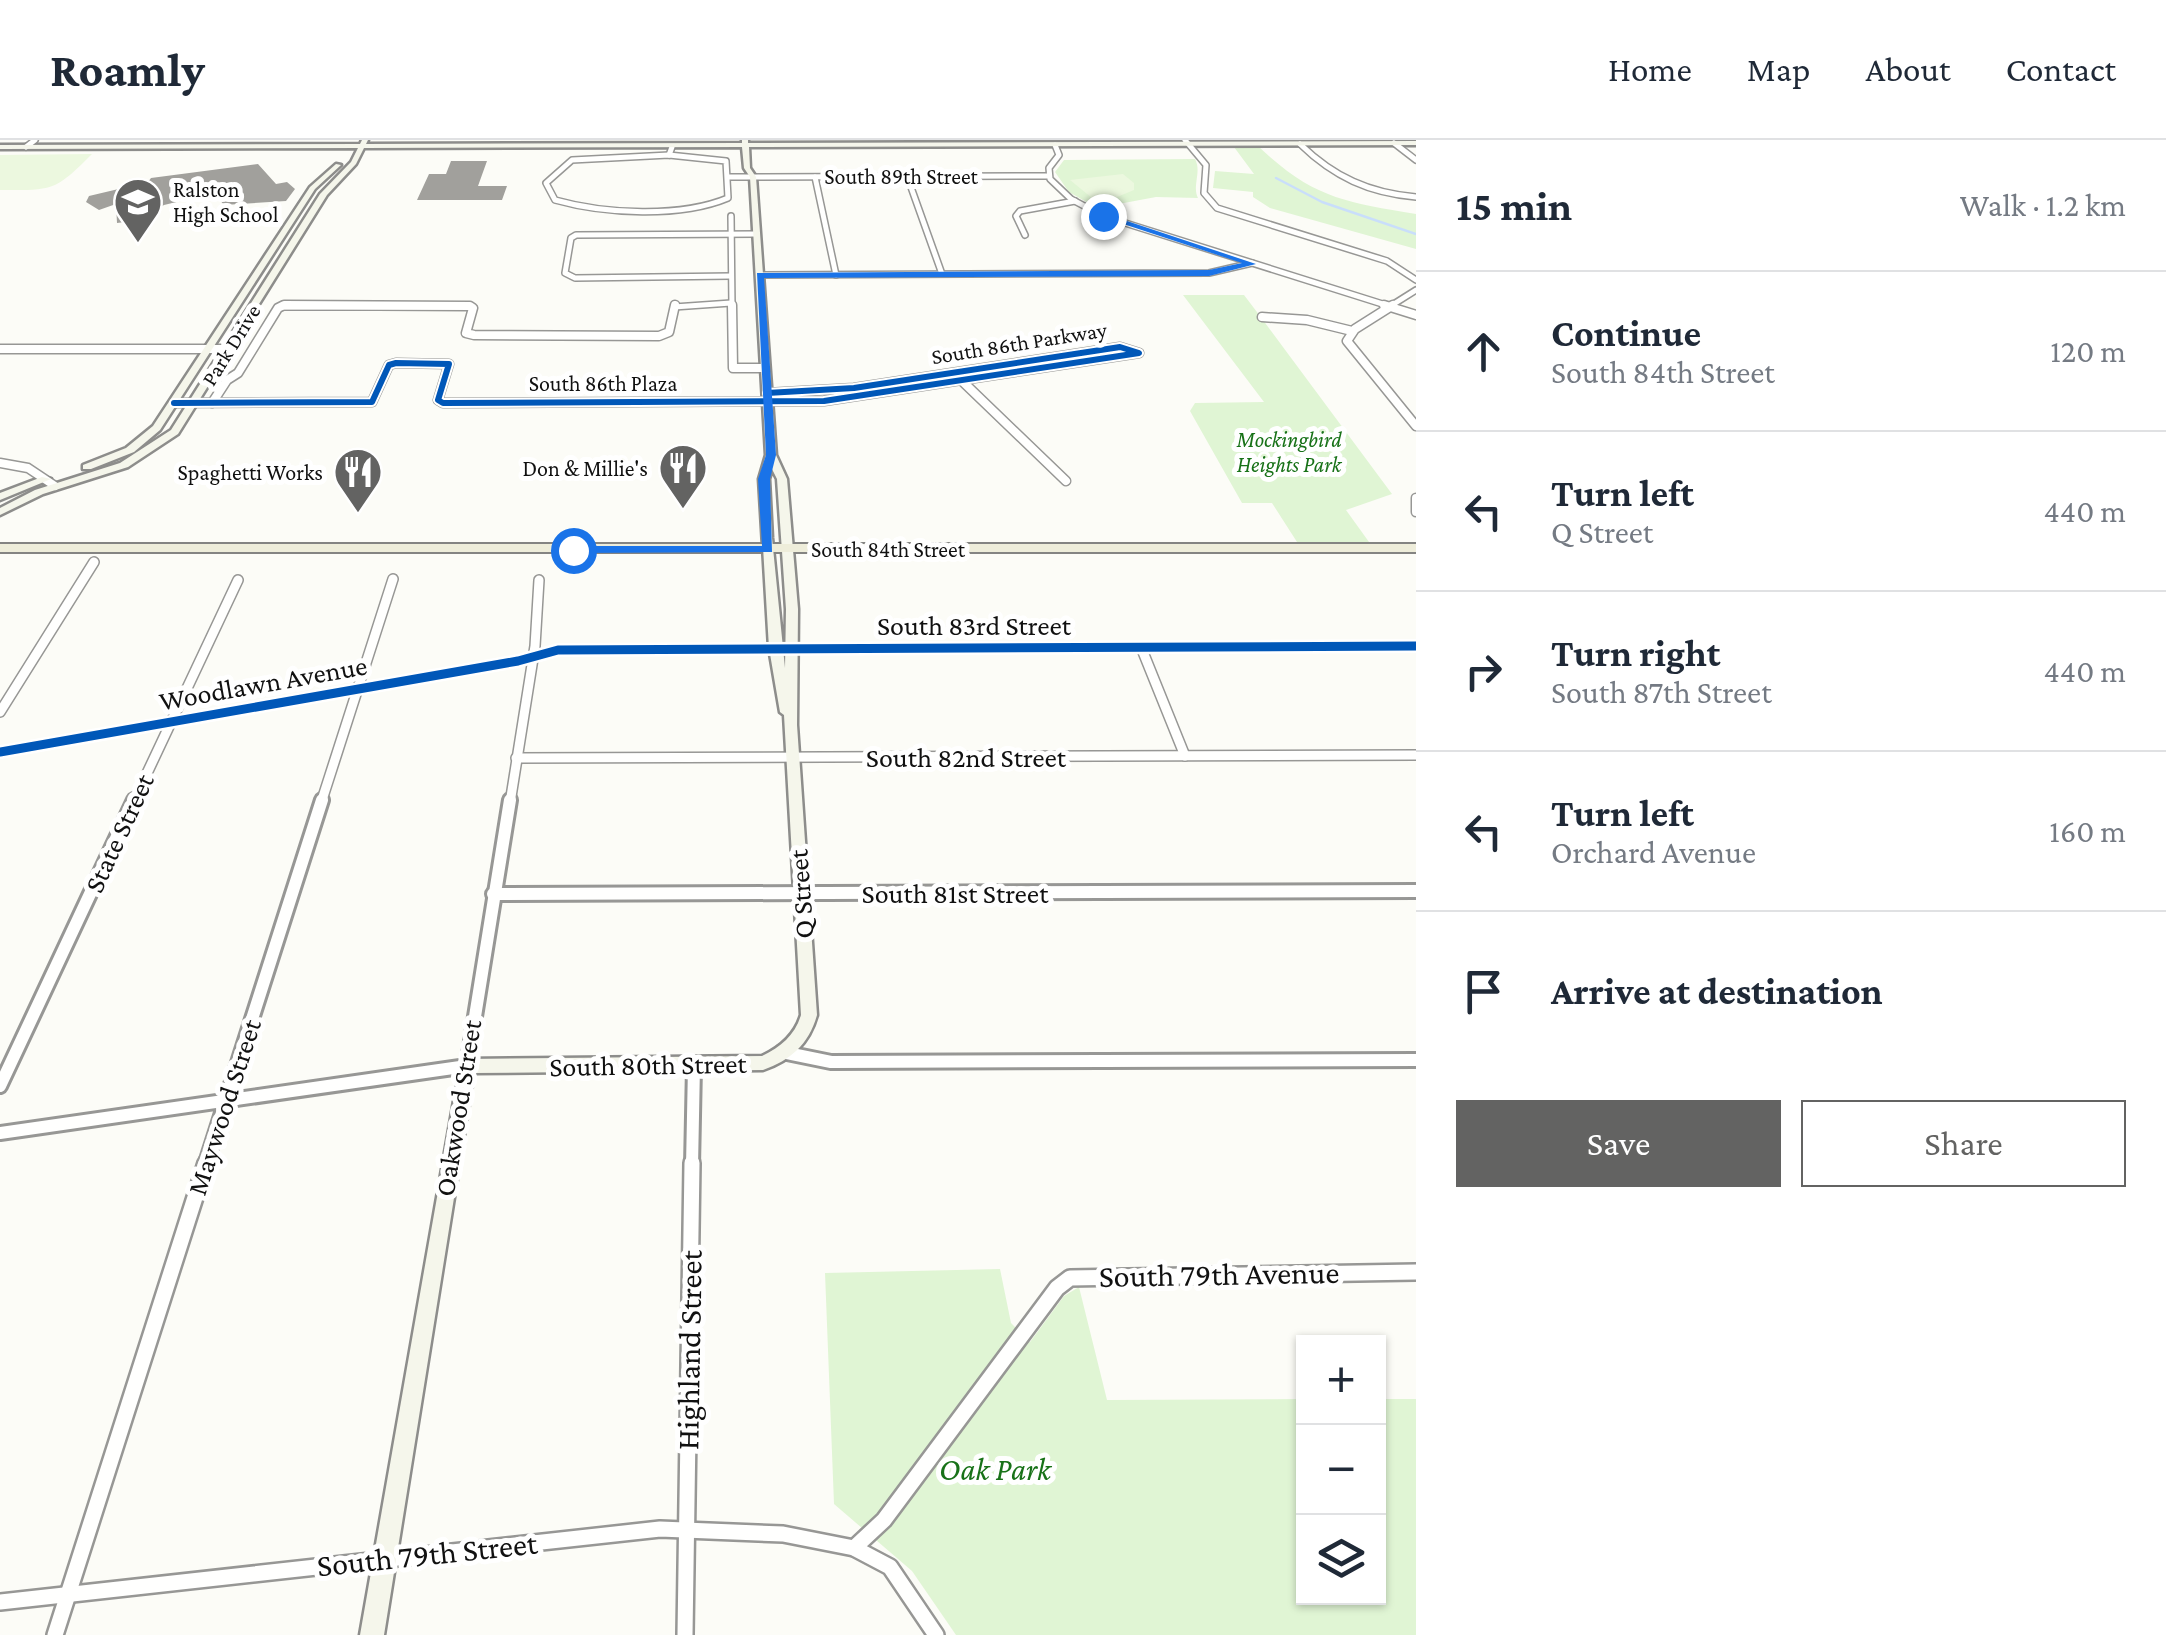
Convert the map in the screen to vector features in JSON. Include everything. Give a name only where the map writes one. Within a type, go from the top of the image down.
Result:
[{"type":"main road","name":"South 84th Street","points":[[0,548],[1416,558]]},
{"type":"main road","name":"South 84th Street","points":[[787,555],[1416,548]]},
{"type":"main road","name":"South 84th Street","points":[[0,560],[768,555]]},
{"type":"street","points":[[26,148],[35,140]]},
{"type":"street","points":[[1187,142],[1206,165],[1204,193],[1217,208],[1391,262],[1416,280]]},
{"type":"street","points":[[1298,142],[1350,184],[1416,197]]},
{"type":"street","points":[[0,148],[363,144],[670,151],[726,161],[728,198],[724,202],[656,210],[562,203],[555,200],[546,183],[572,160],[670,151],[746,143],[1416,143]]},
{"type":"street","name":"Q Street","points":[[746,143],[747,168],[753,176],[768,398],[771,455],[764,479],[774,648],[780,695],[790,726]]},
{"type":"street","points":[[1394,143],[1416,160]]},
{"type":"street","name":"Park Drive","points":[[0,512],[50,482],[112,470],[146,454],[175,432],[324,194],[354,163],[363,144]]},
{"type":"street","name":"Park Drive","points":[[0,498],[130,450],[152,434],[312,188],[363,144]]},
{"type":"street","points":[[1056,145],[1059,155],[1049,168],[1049,176],[1076,202],[1136,228],[1416,315]]},
{"type":"street","name":"Q Street","points":[[753,176],[759,172],[758,162]]},
{"type":"street","points":[[816,176],[836,275]]},
{"type":"street","points":[[907,176],[942,274]]},
{"type":"street","name":"South 89th Street","points":[[728,177],[1049,176]]},
{"type":"street","points":[[1025,235],[1016,216],[1020,211],[1076,202]]},
{"type":"street","points":[[731,216],[733,368],[766,368]]},
{"type":"street","points":[[1123,234],[1136,228]]},
{"type":"street","points":[[730,276],[576,278],[564,273],[572,237],[582,234],[757,234]]},
{"type":"street","points":[[760,275],[1209,273],[1252,264]]},
{"type":"street","points":[[1416,290],[1348,336],[1350,346],[1416,426]]},
{"type":"street","points":[[174,403],[212,403],[238,373],[282,306],[472,306],[468,334],[665,335],[674,305],[732,303]]},
{"type":"street","points":[[1262,318],[1307,320],[1352,331]]},
{"type":"street","name":"South 86th Parkway","points":[[768,398],[808,397],[878,394],[1140,352],[1128,346],[808,397]]},
{"type":"street","points":[[0,349],[228,349]]},
{"type":"street","points":[[1084,354],[1094,362]]},
{"type":"street","name":"South 86th Plaza","points":[[212,403],[372,402],[390,364],[449,364],[439,402],[768,398]]},
{"type":"street","points":[[997,368],[1008,375]]},
{"type":"street","points":[[955,374],[1066,481]]},
{"type":"street","points":[[870,386],[878,394]]},
{"type":"street","name":"Q Street","points":[[771,455],[782,479],[793,648],[790,726],[809,1015],[802,1037],[782,1052]]},
{"type":"street","points":[[0,463],[22,466],[50,482]]},
{"type":"street","points":[[1416,498],[1416,512]]},
{"type":"street","points":[[0,712],[94,562]]},
{"type":"street","name":"Maywood Street","points":[[55,1635],[392,579]]},
{"type":"street","name":"State Street","points":[[0,1086],[238,580]]},
{"type":"street","name":"Oakwood Street","points":[[372,1635],[533,656],[539,580]]},
{"type":"street","name":"South 83rd Street","points":[[533,656],[558,650],[1416,646]]},
{"type":"street","points":[[1142,647],[1185,756]]},
{"type":"street","name":"Woodlawn Avenue","points":[[0,752],[533,656]]},
{"type":"street","name":"South 82nd Street","points":[[516,758],[1416,755]]},
{"type":"street","name":"South 81st Street","points":[[493,894],[1416,891]]},
{"type":"street","name":"South 80th Street","points":[[0,1133],[466,1066],[763,1063],[782,1052],[832,1062],[1416,1060]]},
{"type":"street","name":"Highland Street","points":[[685,1635],[694,1066]]},
{"type":"street","name":"South 79th Avenue","points":[[854,1548],[884,1520],[1057,1288],[1070,1278],[1416,1272]]},
{"type":"street","name":"South 79th Street","points":[[0,1602],[660,1529],[783,1534],[854,1548]]},
{"type":"street","points":[[854,1548],[890,1567],[936,1635]]},
{"type":"green space","points":[[1234,147],[1259,147],[1296,177],[1331,195],[1416,214],[1416,249],[1270,208],[1253,197],[1253,192],[1213,188],[1215,171],[1254,174]]},
{"type":"green space","points":[[92,154],[52,186],[0,190],[0,155]]},
{"type":"green space","points":[[1195,159],[1198,198],[1156,197],[1097,208],[1069,192],[1055,172],[1064,160]]},
{"type":"green space","points":[[1123,174],[1134,183],[1134,190],[1117,197],[1092,198],[1070,180]]},
{"type":"green space","name":"Mockingbird Heights Park","points":[[1183,295],[1244,295],[1260,316],[1392,494],[1346,510],[1369,542],[1297,542],[1272,503],[1242,503],[1190,411],[1195,403],[1264,402]]},
{"type":"green space","name":"Oak Park","points":[[1000,1269],[1011,1323],[1030,1342],[1064,1296],[1079,1287],[1107,1400],[1296,1399],[1296,1605],[1386,1605],[1386,1399],[1416,1399],[1416,1635],[956,1635],[912,1571],[834,1504],[825,1273]]},
{"type":"building","points":[[451,161],[487,161],[478,186],[507,186],[502,200],[417,200],[429,174],[446,174]]},
{"type":"building","name":"Ralston High School","points":[[258,164],[276,184],[287,182],[295,189],[286,201],[224,205],[214,193],[164,205],[156,210],[157,218],[117,223],[116,204],[99,210],[86,202],[89,196],[148,182],[151,178]]},
{"type":"waterway","points":[[1276,178],[1322,202],[1416,234]]},
{"type":"cycle path","points":[[174,403],[372,402],[389,365],[396,363],[449,364],[438,400],[443,403],[824,401],[1139,353],[1120,347],[854,388],[767,393]]},
{"type":"cycle path","points":[[0,752],[518,661],[558,650],[1416,646]]},
{"type":"place","name":"Ralston High School","points":[[138,244]]},
{"type":"place","name":"Don & Millie's","points":[[683,510]]},
{"type":"place","name":"Spaghetti Works","points":[[358,514]]},
{"type":"route","points":[[573,550],[768,550],[764,479],[771,455],[760,275],[1209,273],[1252,264],[1103,216]]}]
